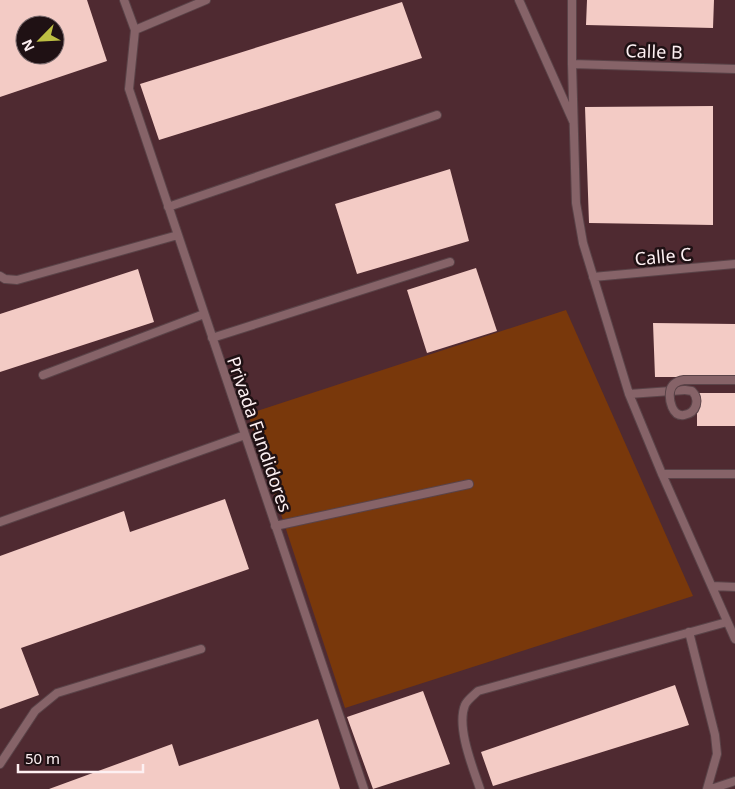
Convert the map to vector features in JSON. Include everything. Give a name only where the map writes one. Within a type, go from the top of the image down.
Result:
[{"type":"lane","points":[[124,0],[135,30],[206,0]]},
{"type":"lane","points":[[519,0],[574,125]]},
{"type":"lane","points":[[572,0],[576,203],[583,243],[629,394],[735,639]]},
{"type":"lane","name":"Privada Fundidores","points":[[135,30],[129,89],[364,789]]},
{"type":"lane","name":"Calle B","points":[[572,64],[735,69]]},
{"type":"lane","points":[[168,207],[437,115]]},
{"type":"lane","points":[[0,276],[5,279],[17,280],[178,235]]},
{"type":"lane","points":[[212,338],[450,262]]},
{"type":"lane","name":"Calle C","points":[[593,276],[735,264]]},
{"type":"lane","points":[[44,375],[204,314]]},
{"type":"lane","points":[[629,394],[685,390],[692,391],[696,395],[697,400],[695,407],[684,415],[677,414],[670,400],[670,390],[677,381],[735,380]]},
{"type":"lane","points":[[0,522],[245,435]]},
{"type":"lane","points":[[662,474],[735,474]]},
{"type":"lane","points":[[275,526],[469,484]]},
{"type":"lane","points":[[712,586],[735,587]]},
{"type":"lane","points":[[480,789],[466,746],[462,720],[465,705],[478,691],[727,622]]},
{"type":"lane","points":[[689,632],[715,734],[717,754],[707,789]]},
{"type":"lane","points":[[0,764],[36,711],[57,693],[201,649]]},
{"type":"lane","points":[[711,789],[735,781]]},
{"type":"shaded area","points":[[0,0],[735,0],[735,789],[0,789]]},
{"type":"shaded area","points":[[566,310],[693,596],[345,708],[248,414]]},
{"type":"building","points":[[0,0],[87,0],[107,61],[0,97]]},
{"type":"building","points":[[587,0],[714,0],[713,28],[586,25]]},
{"type":"building","points":[[402,2],[422,58],[159,140],[140,84]]},
{"type":"building","points":[[713,106],[713,225],[589,223],[585,107]]},
{"type":"building","points":[[450,169],[469,241],[357,274],[335,204]]},
{"type":"building","points":[[476,268],[497,331],[427,353],[407,290]]},
{"type":"building","points":[[138,269],[154,322],[0,372],[0,314]]},
{"type":"building","points":[[653,323],[735,324],[735,377],[655,377]]},
{"type":"building","points":[[697,393],[735,393],[735,426],[697,426]]},
{"type":"building","points":[[225,499],[249,569],[21,648],[39,695],[0,709],[0,556],[124,511],[130,532]]},
{"type":"building","points":[[675,685],[689,725],[493,786],[481,752]]},
{"type":"building","points":[[423,691],[450,764],[373,789],[347,717]]},
{"type":"building","points":[[318,719],[340,789],[49,789],[172,744],[179,766]]}]
